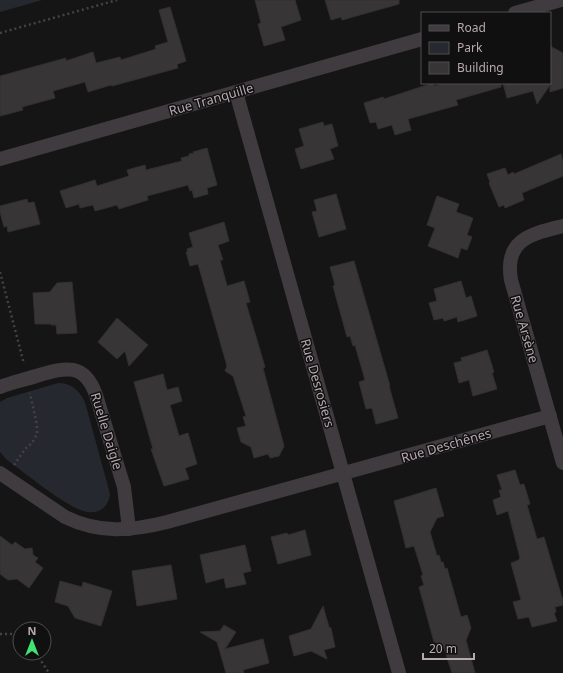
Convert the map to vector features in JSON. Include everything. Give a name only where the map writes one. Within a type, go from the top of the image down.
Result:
[{"type":"street","points":[[519,12],[561,0]]},
{"type":"street","name":"Rue Tranquille","points":[[0,159],[421,39]]},
{"type":"street","name":"Rue Desrosiers","points":[[236,92],[399,673]]},
{"type":"street","name":"Rue Arsène","points":[[563,226],[537,232],[524,238],[514,251],[510,266],[512,280],[563,463]]},
{"type":"street","name":"Ruelle Daigle","points":[[0,387],[58,370],[69,370],[83,374],[91,383],[124,487],[129,529]]},
{"type":"street","name":"Rue Deschênes","points":[[343,474],[550,416]]},
{"type":"street","points":[[3,475],[65,517],[75,522],[112,530],[129,529],[167,522],[343,474]]},
{"type":"path","points":[[0,33],[117,0]]},
{"type":"path","points":[[0,272],[37,425],[37,434],[32,443],[3,475]]},
{"type":"path","points":[[0,634],[12,634]]},
{"type":"path","points":[[41,661],[49,673]]},
{"type":"green space","points":[[0,0],[42,0],[0,12]]},
{"type":"green space","points":[[58,383],[67,384],[74,388],[85,402],[110,494],[106,505],[96,512],[87,512],[68,504],[7,460],[0,452],[0,402],[7,398]]},
{"type":"building","points":[[255,0],[295,0],[301,20],[281,27],[285,40],[264,46],[258,24],[261,23]]},
{"type":"building","points":[[325,0],[399,0],[399,4],[342,20],[341,17],[331,20]]},
{"type":"building","points":[[170,7],[186,61],[178,64],[178,68],[88,92],[85,82],[53,91],[55,98],[22,107],[23,110],[0,116],[0,76],[66,58],[66,61],[93,52],[96,63],[120,57],[121,60],[156,49],[155,46],[168,42],[159,10]]},
{"type":"building","points":[[551,47],[563,53],[563,88],[550,92],[550,85],[537,104],[533,91],[507,98],[503,84],[551,84]]},
{"type":"building","points":[[430,84],[433,84],[434,86],[441,84],[501,84],[501,87],[456,100],[458,105],[408,119],[411,130],[395,135],[392,125],[378,129],[376,122],[370,123],[364,103],[383,97],[384,99]]},
{"type":"building","points":[[323,122],[324,126],[332,124],[338,146],[330,149],[334,159],[301,169],[295,149],[304,146],[299,129]]},
{"type":"building","points":[[207,148],[217,185],[207,188],[208,194],[194,198],[192,190],[190,191],[188,185],[147,196],[148,200],[119,209],[117,205],[95,211],[93,205],[80,208],[79,204],[66,208],[60,191],[95,180],[97,186],[129,176],[127,170],[145,165],[146,170],[182,161],[181,158],[189,156],[189,154],[194,153],[193,152]]},
{"type":"building","points":[[561,154],[563,162],[563,176],[522,193],[524,200],[505,208],[504,205],[499,207],[487,174],[505,168],[508,175],[513,172],[514,174]]},
{"type":"building","points":[[336,194],[346,229],[319,237],[312,212],[317,211],[314,200]]},
{"type":"building","points":[[437,196],[459,204],[456,212],[473,218],[467,235],[472,237],[467,250],[461,248],[458,258],[428,246],[435,228],[427,225]]},
{"type":"building","points":[[27,199],[28,203],[34,202],[40,224],[8,232],[7,226],[4,227],[0,206]]},
{"type":"building","points":[[224,222],[229,241],[218,245],[223,260],[220,260],[227,286],[244,281],[250,302],[246,303],[265,367],[263,368],[284,446],[279,456],[270,458],[268,454],[254,458],[251,447],[241,442],[237,428],[246,426],[243,417],[246,416],[233,376],[225,371],[227,366],[198,264],[190,266],[186,252],[188,252],[187,249],[193,247],[189,233]]},
{"type":"building","points":[[354,261],[398,418],[376,424],[372,408],[366,409],[359,382],[365,380],[355,345],[353,346],[350,336],[347,337],[333,286],[335,285],[330,267]]},
{"type":"building","points":[[461,281],[466,298],[471,296],[477,316],[458,322],[457,317],[444,321],[443,318],[434,320],[429,303],[437,301],[434,289]]},
{"type":"building","points":[[72,282],[77,333],[57,334],[56,325],[35,324],[33,293],[50,292],[57,283]]},
{"type":"building","points":[[117,318],[148,345],[129,366],[125,351],[117,359],[98,342]]},
{"type":"building","points":[[487,350],[494,372],[492,373],[497,389],[473,396],[469,380],[459,383],[454,363],[462,361],[461,358]]},
{"type":"building","points":[[163,374],[167,390],[178,387],[182,401],[170,405],[179,436],[188,433],[197,464],[185,468],[189,479],[164,486],[151,449],[153,449],[134,382]]},
{"type":"building","points":[[515,470],[520,485],[524,484],[530,504],[527,505],[537,539],[544,537],[563,601],[563,605],[555,607],[556,612],[554,613],[557,621],[532,627],[529,617],[518,619],[513,602],[521,600],[511,563],[519,560],[520,558],[508,511],[497,515],[493,500],[501,497],[499,490],[502,490],[497,475]]},
{"type":"building","points":[[436,488],[444,516],[437,518],[430,532],[437,556],[439,555],[445,569],[447,568],[461,617],[467,615],[471,628],[466,640],[475,673],[452,673],[444,648],[438,650],[436,642],[434,642],[419,587],[424,585],[421,576],[423,575],[414,546],[406,548],[394,501]]},
{"type":"building","points":[[305,530],[311,555],[278,564],[271,537],[287,533],[288,535]]},
{"type":"building","points":[[0,536],[12,545],[15,542],[25,549],[32,548],[33,555],[38,558],[35,562],[43,568],[29,588],[17,579],[8,580],[0,574]]},
{"type":"building","points":[[245,545],[251,571],[243,573],[246,584],[226,588],[224,578],[206,583],[200,555]]},
{"type":"building","points":[[171,565],[177,599],[137,606],[132,571]]},
{"type":"building","points":[[60,581],[82,587],[83,582],[112,591],[101,626],[75,618],[68,606],[55,602]]},
{"type":"building","points":[[323,606],[329,627],[331,628],[335,647],[324,650],[327,659],[311,651],[294,656],[289,636],[311,629]]},
{"type":"building","points":[[224,625],[236,632],[225,649],[263,639],[269,663],[243,670],[244,673],[226,673],[217,642],[200,632],[220,631]]}]
